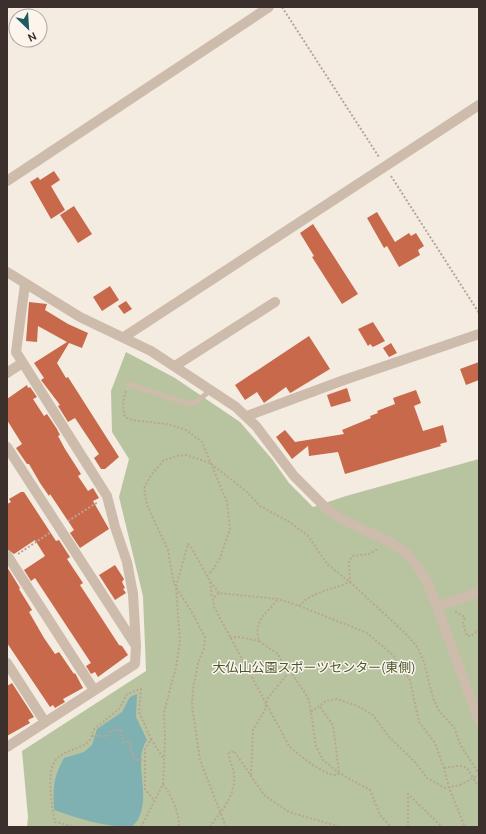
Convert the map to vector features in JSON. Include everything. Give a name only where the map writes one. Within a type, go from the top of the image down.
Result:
[{"type":"street","points":[[7,181],[269,7]]},
{"type":"street","points":[[124,337],[479,105]]},
{"type":"street","points":[[7,272],[75,315],[151,351],[211,390],[247,416],[294,476],[326,509],[339,518],[390,542],[405,552],[418,567],[428,584],[479,721]]},
{"type":"street","points":[[7,747],[135,664],[136,646],[133,594],[128,568],[107,496],[16,352],[25,284]]},
{"type":"street","points":[[176,366],[275,302]]},
{"type":"street","points":[[247,416],[344,380],[479,334]]},
{"type":"street","points":[[7,372],[22,363]]},
{"type":"street","points":[[7,447],[136,646]]},
{"type":"street","points":[[7,555],[94,690]]},
{"type":"street","points":[[437,607],[479,592]]},
{"type":"street","points":[[7,663],[45,722]]},
{"type":"lane","points":[[128,384],[189,404],[196,402],[211,390]]},
{"type":"path","points":[[282,7],[479,313]]},
{"type":"path","points":[[128,384],[123,400],[123,411],[125,417],[132,420],[166,424],[186,430],[202,442],[227,502],[230,529],[220,558],[212,571],[208,574]]},
{"type":"path","points":[[141,827],[163,784],[165,740],[164,712],[176,667],[180,641],[176,588],[168,550],[147,505],[144,488],[150,477],[163,461],[176,456],[186,455],[210,464],[247,492],[260,506],[291,523],[308,536],[328,565],[350,582],[406,634],[418,648],[424,662],[433,698],[439,711],[454,727],[460,744],[479,774],[460,785],[445,788],[427,778],[415,762],[388,736],[373,715],[358,706],[337,699],[326,701],[320,707],[311,712]]},
{"type":"path","points":[[350,582],[349,563],[352,556],[369,554],[390,542]]},
{"type":"path","points":[[226,827],[200,760],[192,706],[194,682],[198,663],[204,648],[205,637],[190,609],[176,588],[188,544],[208,574],[214,607],[288,746],[293,751],[333,776],[339,773]]},
{"type":"path","points":[[210,581],[219,593]]},
{"type":"path","points":[[299,606],[306,599],[321,591],[350,582]]},
{"type":"path","points":[[212,598],[219,593],[278,599],[367,633],[393,656],[410,680],[419,722],[435,743],[449,788],[465,826]]},
{"type":"path","points":[[259,641],[257,625],[261,618],[278,599]]},
{"type":"path","points":[[450,602],[454,611],[465,617],[463,623],[467,636],[472,636],[479,629]]},
{"type":"path","points":[[230,638],[239,637],[259,641],[278,654],[284,666],[290,671],[305,693],[311,712],[313,732],[318,752],[323,760],[339,773],[370,790],[380,815],[391,827]]},
{"type":"path","points":[[251,775],[253,730],[267,706],[267,698],[290,671]]},
{"type":"path","points":[[76,827],[55,822],[51,798],[51,779],[55,761],[71,749],[86,745],[92,736],[93,730],[119,709],[127,694],[141,689],[139,712],[151,739],[163,759]]},
{"type":"path","points":[[320,707],[333,725],[339,773]]},
{"type":"path","points":[[92,736],[108,736],[112,730],[121,730],[123,742],[130,742],[131,753],[134,753],[134,760],[144,760]]},
{"type":"path","points":[[151,739],[145,749],[145,789],[154,800]]},
{"type":"path","points":[[210,827],[228,804],[234,789],[234,775],[229,753],[234,751],[264,795],[289,812],[340,827]]},
{"type":"path","points":[[444,768],[461,764],[467,767],[479,787]]},
{"type":"path","points":[[163,784],[173,798],[179,820],[179,827]]},
{"type":"path","points":[[408,827],[408,794],[442,827]]},
{"type":"green space","name":"大仏山公園スポーツセンター(東側)","points":[[126,352],[175,378],[240,422],[272,459],[289,483],[313,507],[346,496],[479,459],[479,827],[27,827],[28,817],[22,751],[146,671],[143,596],[119,497],[129,459],[112,432],[111,391]]},
{"type":"water","points":[[137,694],[136,717],[147,740],[143,748],[141,758],[143,798],[142,808],[137,821],[132,827],[112,826],[54,810],[54,783],[64,758],[84,752],[92,745],[97,729],[122,712],[130,697]]},
{"type":"building","points":[[54,171],[60,180],[51,186],[65,210],[51,219],[30,182],[38,177],[40,180]]},
{"type":"building","points":[[74,206],[92,234],[78,243],[60,215]]},
{"type":"building","points":[[377,212],[395,242],[409,233],[411,236],[416,233],[424,246],[418,250],[420,255],[399,267],[387,246],[384,248],[367,218]]},
{"type":"building","points":[[313,224],[358,294],[342,304],[312,257],[314,256],[300,233]]},
{"type":"building","points":[[110,286],[119,300],[102,311],[93,297]]},
{"type":"building","points":[[126,301],[132,309],[124,314],[118,306]]},
{"type":"building","points":[[29,302],[47,304],[45,310],[68,324],[88,333],[82,348],[69,343],[57,363],[66,378],[68,377],[119,457],[105,469],[101,469],[94,458],[99,454],[75,418],[68,422],[58,406],[60,405],[41,380],[44,378],[34,363],[67,342],[38,326],[37,342],[26,341]]},
{"type":"building","points":[[373,322],[385,341],[373,347],[370,344],[368,346],[358,329]]},
{"type":"building","points":[[309,336],[330,369],[290,393],[286,387],[264,403],[257,392],[245,400],[235,385]]},
{"type":"building","points":[[391,343],[397,353],[389,357],[383,348]]},
{"type":"building","points":[[479,362],[479,380],[466,385],[460,369]]},
{"type":"building","points":[[27,385],[37,397],[33,399],[44,416],[47,414],[57,429],[60,435],[58,436],[81,474],[78,476],[88,491],[93,488],[99,498],[93,501],[109,529],[80,548],[70,533],[74,530],[50,494],[49,496],[40,483],[29,464],[27,464],[16,448],[22,444],[7,420],[7,399]]},
{"type":"building","points":[[347,388],[351,401],[331,407],[327,395]]},
{"type":"building","points":[[416,390],[421,403],[414,406],[423,431],[443,425],[447,442],[440,444],[441,446],[345,474],[338,452],[309,456],[308,446],[292,459],[276,437],[285,430],[295,442],[344,434],[342,430],[371,418],[370,416],[378,413],[377,411],[395,404],[393,398]]},
{"type":"building","points":[[21,492],[24,492],[56,541],[59,540],[70,557],[67,559],[83,583],[80,585],[119,645],[122,646],[128,655],[98,677],[95,672],[91,674],[86,666],[91,663],[35,578],[31,581],[24,570],[45,556],[35,540],[14,554],[7,549],[7,504],[11,502],[9,499]]},
{"type":"building","points":[[115,565],[124,579],[122,582],[125,588],[123,589],[126,593],[115,600],[99,575]]},
{"type":"building","points":[[7,567],[32,610],[29,612],[44,638],[55,654],[59,652],[74,674],[75,673],[83,688],[63,699],[65,702],[55,708],[53,705],[50,707],[7,643]]},
{"type":"building","points":[[12,683],[34,717],[28,720],[30,723],[7,736],[7,686]]}]
